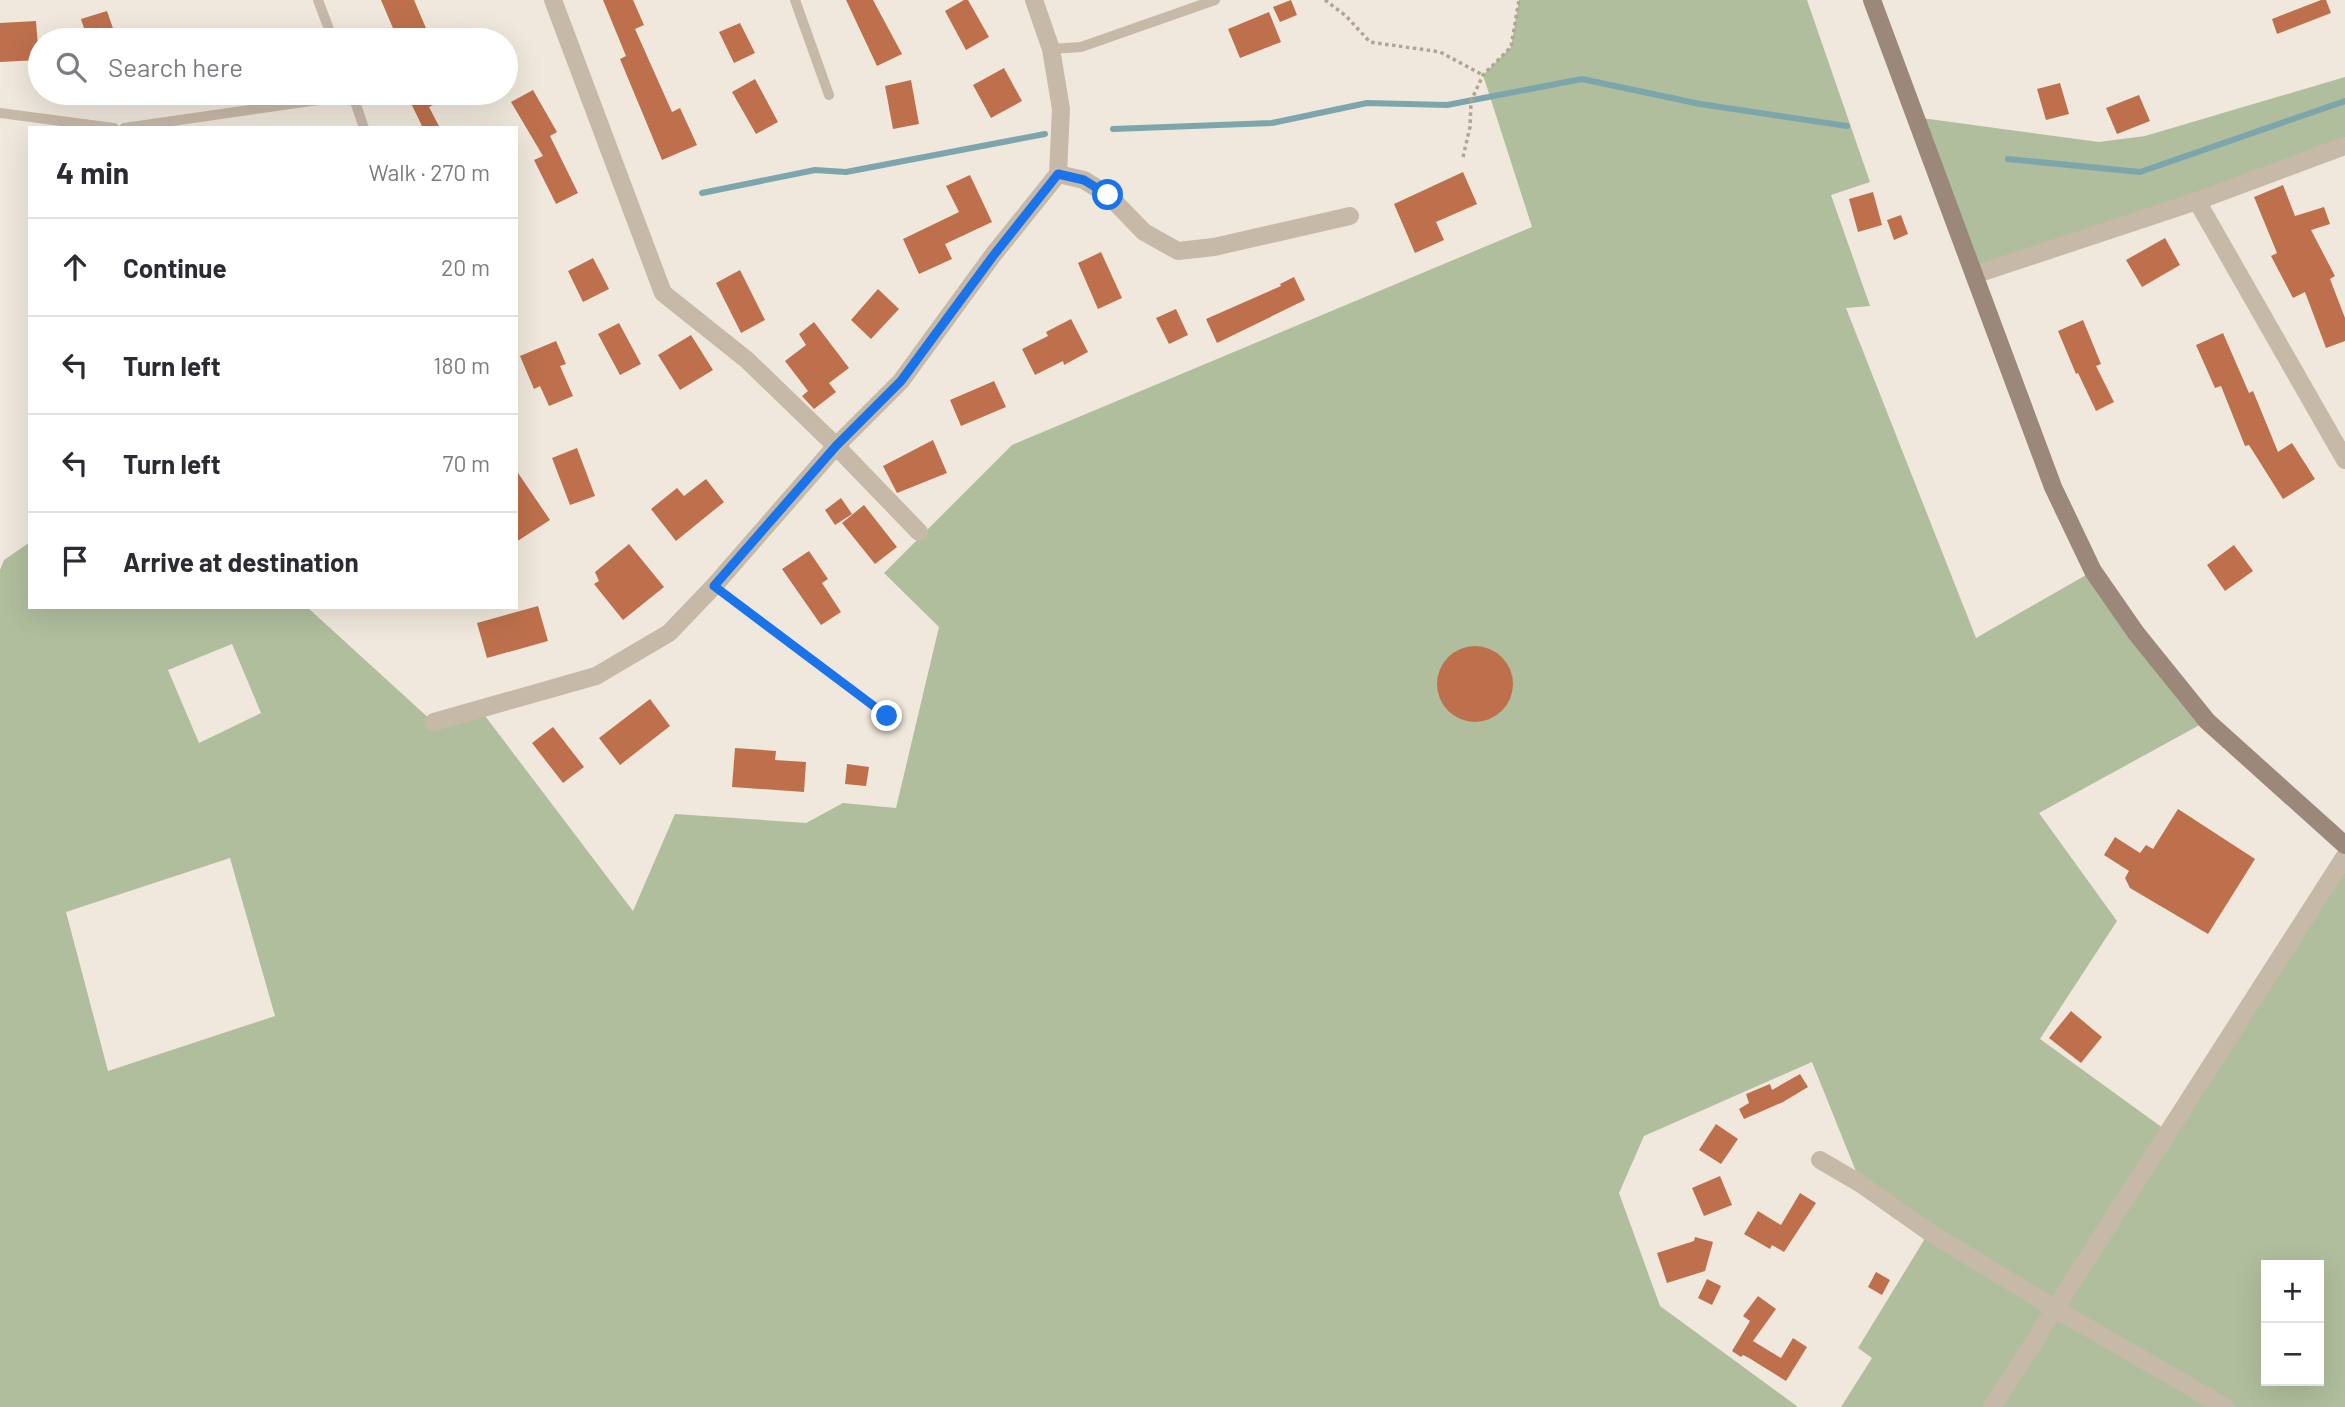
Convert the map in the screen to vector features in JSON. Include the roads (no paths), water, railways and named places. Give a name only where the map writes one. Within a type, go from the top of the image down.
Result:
[{"type":"street","points":[[553,0],[663,293],[747,360],[836,446],[919,532]]},
{"type":"street","points":[[433,722],[596,676],[669,633],[714,586],[836,446],[901,381],[1058,174],[1061,109],[1051,49],[1034,0]]},
{"type":"street","points":[[1872,0],[2053,486],[2094,571],[2136,633],[2207,721],[2345,845]]},
{"type":"street","points":[[1974,275],[2197,201],[2345,146]]},
{"type":"street","points":[[1058,174],[1084,180],[1108,195],[1144,232],[1178,251],[1214,247],[1350,216]]},
{"type":"street","points":[[2197,201],[2345,460]]},
{"type":"street","points":[[1992,1407],[2345,856]]},
{"type":"street","points":[[1820,1160],[1929,1232],[2225,1407]]},
{"type":"lane","points":[[318,0],[328,28]]},
{"type":"lane","points":[[795,0],[829,95]]},
{"type":"lane","points":[[1051,49],[1081,47],[1215,0]]},
{"type":"lane","points":[[137,126],[278,105]]},
{"type":"lane","points":[[356,105],[363,126]]},
{"type":"lane","points":[[0,113],[99,126]]},
{"type":"waterway","points":[[1113,129],[1272,123],[1367,103],[1447,105],[1582,79],[1700,104],[1847,126]]},
{"type":"waterway","points":[[2008,159],[2140,172],[2345,101]]},
{"type":"waterway","points":[[702,193],[815,170],[846,172],[1045,134]]}]
